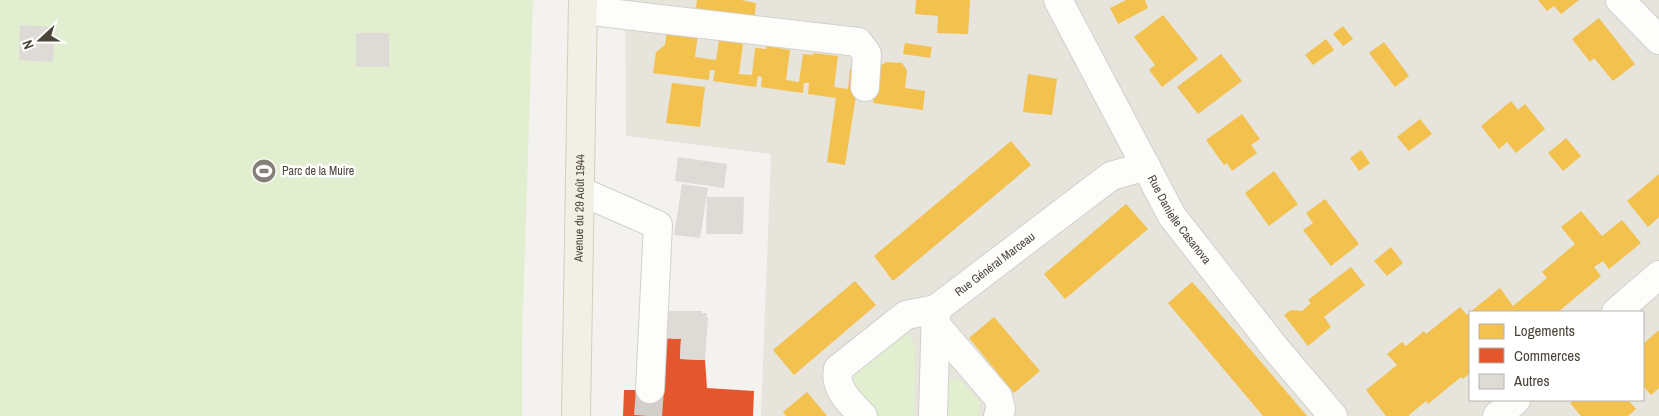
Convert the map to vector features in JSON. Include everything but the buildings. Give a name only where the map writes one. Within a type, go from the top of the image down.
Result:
[{"type":"main road","name":"Avenue du 29 Août 1944","points":[[576,416],[583,5]]},
{"type":"street","name":"Rue Danielle Casanova","points":[[1058,0],[1172,216],[1276,349],[1333,416]]},
{"type":"street","points":[[1620,0],[1659,40]]},
{"type":"street","points":[[583,5],[858,42],[867,54],[865,86]]},
{"type":"street","name":"Rue Général Marceau","points":[[935,316],[1111,176],[1146,166]]},
{"type":"street","points":[[580,191],[658,226],[650,390]]},
{"type":"street","points":[[1617,311],[1659,275]]},
{"type":"street","points":[[862,416],[839,389],[836,376],[838,369],[906,315],[935,316]]},
{"type":"street","points":[[933,416],[935,316]]},
{"type":"street","points":[[935,316],[998,398],[1001,409],[998,416]]},
{"type":"street","points":[[1497,416],[1515,401]]},
{"type":"shaded area","points":[[625,0],[1659,0],[1659,416],[761,416],[771,154],[626,136]]},
{"type":"green space","name":"Parc de la Muire","points":[[0,0],[533,0],[522,342],[522,416],[0,416]]},
{"type":"green space","points":[[906,332],[915,345],[914,416],[877,416],[853,388],[852,365]]},
{"type":"green space","points":[[951,378],[961,380],[980,402],[978,416],[944,416],[944,385]]},
{"type":"tunnel","points":[[648,416],[650,389]]},
{"type":"place","name":"Parc de la Muire","points":[[264,171]]}]
